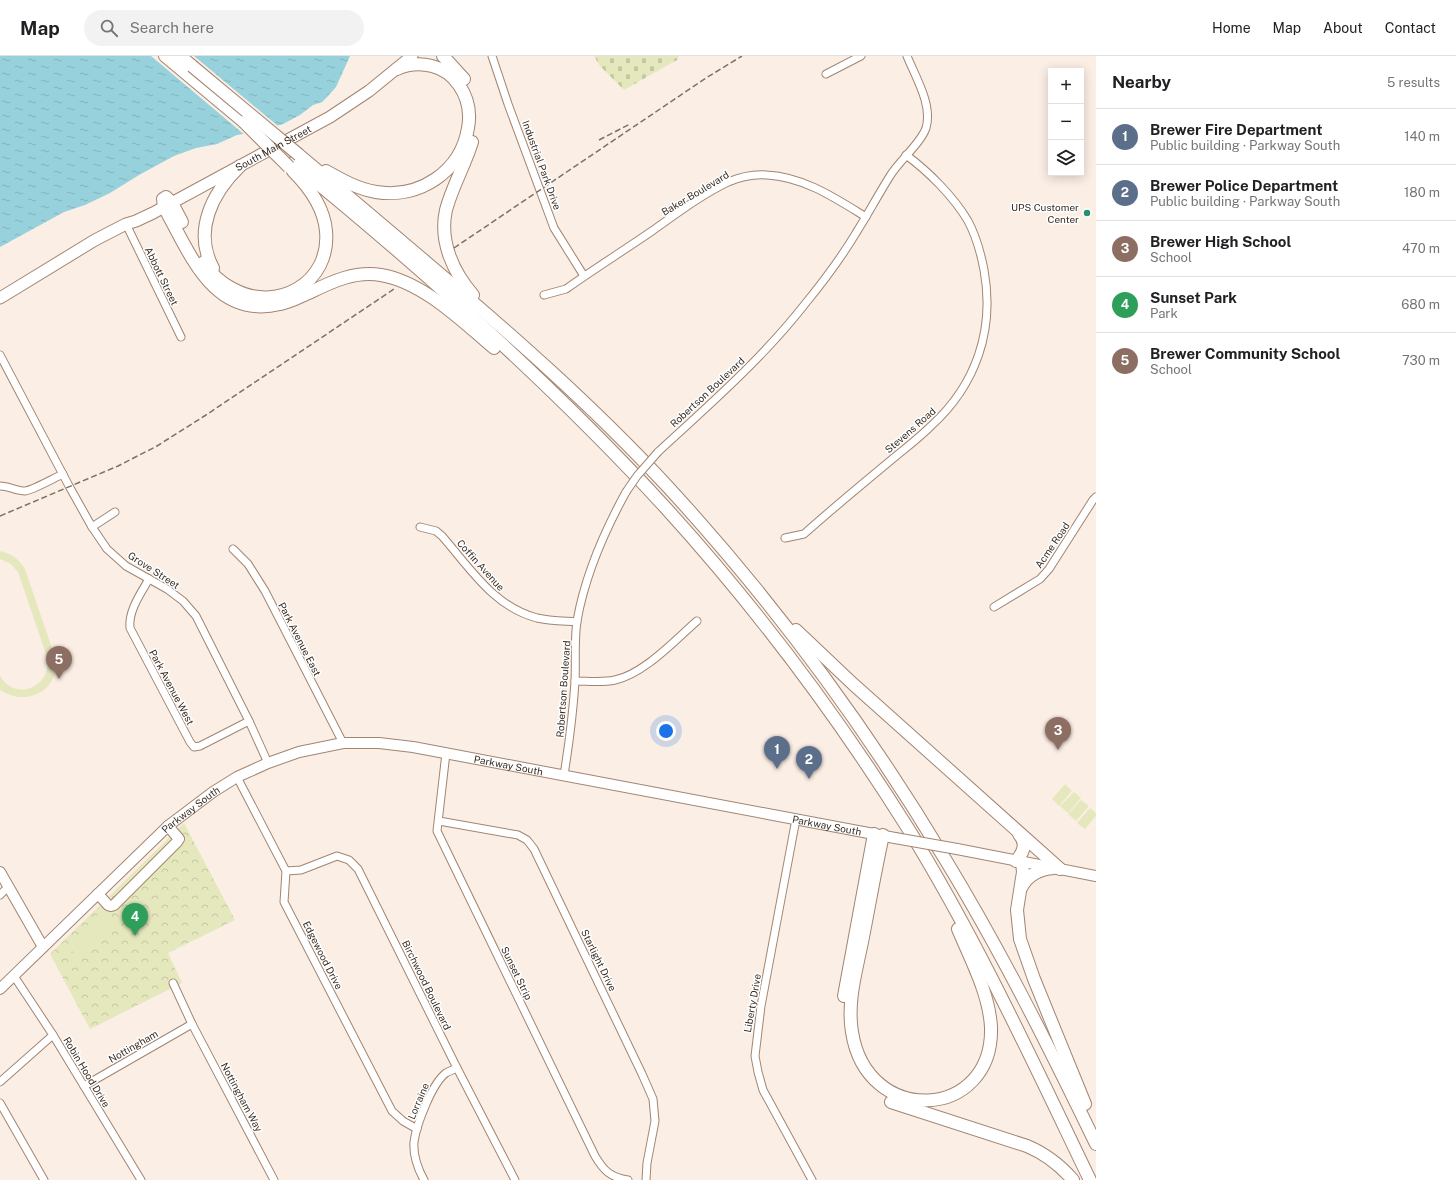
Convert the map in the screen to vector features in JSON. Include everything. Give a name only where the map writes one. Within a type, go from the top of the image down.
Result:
[{"type":"highway","points":[[166,56],[244,122],[514,337],[558,377],[619,436],[669,488],[728,555],[794,627],[822,655],[1057,868]]},
{"type":"highway","points":[[180,56],[294,162],[444,292],[507,349],[578,417],[633,473],[679,524],[766,628],[844,732],[889,799],[928,863],[959,916],[991,976],[1090,1180]]},
{"type":"highway","points":[[294,162],[375,192],[407,192],[428,184],[442,175],[452,164],[462,148],[467,133],[469,119],[468,104],[462,90],[452,76],[432,56]]},
{"type":"highway","points":[[443,56],[470,86],[475,100],[477,115],[471,146],[446,210],[444,227],[447,248],[453,265],[465,285],[514,337]]},
{"type":"highway","points":[[397,69],[413,65],[426,65],[437,67],[452,76]]},
{"type":"highway","points":[[166,201],[208,269],[216,278],[240,293],[256,297],[282,296],[294,291],[306,283],[320,264],[325,250],[326,236],[322,212],[294,162]]},
{"type":"highway","points":[[230,287],[217,274],[211,264],[206,246],[205,230],[208,212],[215,197],[240,166]]},
{"type":"highway","points":[[166,201],[195,262],[205,278],[213,287],[228,297],[245,304],[268,306],[290,302],[331,283],[356,275],[379,275],[396,279],[419,290],[441,304],[578,417]]},
{"type":"highway","points":[[728,555],[790,632],[829,684],[872,744],[918,815],[972,905],[1013,980],[1059,1068],[1096,1144]]},
{"type":"highway","points":[[1018,832],[1024,841],[1024,847],[1019,861],[1023,872],[1017,916],[1023,950],[1096,1133]]},
{"type":"highway","points":[[878,834],[852,994],[850,1011],[852,1032],[864,1068],[880,1086],[893,1094],[907,1099],[922,1101],[946,1097],[959,1091],[969,1082],[985,1061],[991,1033],[989,1013],[983,989],[959,931],[928,863]]},
{"type":"highway","points":[[878,834],[843,1001],[845,1038],[855,1067],[870,1087],[887,1100],[1027,1146],[1046,1155],[1056,1162],[1073,1180]]},
{"type":"highway","points":[[1020,890],[1029,877],[1040,870],[1057,868]]},
{"type":"main road","name":"South Main Street","points":[[166,201],[323,113],[356,92],[401,56]]},
{"type":"main road","name":"South Main Street","points":[[0,298],[67,256],[126,224],[135,214],[240,166],[334,114],[365,94],[412,56]]},
{"type":"main road","name":"Parkway South","points":[[0,989],[168,826],[212,792],[237,777],[268,763],[299,752],[343,743],[386,744],[413,747],[1096,876]]},
{"type":"main road","points":[[98,894],[108,905],[111,906],[178,842],[177,837],[168,826]]},
{"type":"main road","points":[[0,872],[43,947]]},
{"type":"street","name":"Industrial Park Drive","points":[[492,56],[554,228],[584,276]]},
{"type":"street","points":[[826,74],[861,56]]},
{"type":"street","name":"Robertson Boulevard","points":[[564,775],[571,734],[577,622],[591,568],[598,548],[626,492],[640,472],[658,452],[742,374],[780,335],[827,276],[866,217],[890,176],[920,138],[926,128],[927,115],[925,102],[907,56]]},
{"type":"street","name":"Stevens Road","points":[[785,538],[804,534],[931,426],[960,394],[970,377],[982,346],[986,327],[988,304],[985,275],[982,260],[968,221],[953,201],[923,167],[906,155]]},
{"type":"street","name":"Baker Boulevard","points":[[544,295],[566,289],[717,188],[740,177],[765,174],[803,182],[866,217]]},
{"type":"street","name":"Abbott Street","points":[[126,224],[181,337]]},
{"type":"street","name":"Grove Street","points":[[0,355],[92,527],[107,549],[126,566],[183,601],[196,616],[250,721],[268,763]]},
{"type":"street","points":[[0,486],[5,486],[15,490],[27,491],[63,474]]},
{"type":"street","name":"Acme Road","points":[[994,607],[1040,579],[1049,569],[1096,497]]},
{"type":"street","points":[[92,527],[115,512]]},
{"type":"street","name":"Coffin Avenue","points":[[420,527],[436,531],[442,536],[487,589],[496,598],[509,607],[522,614],[539,619],[577,622]]},
{"type":"street","name":"Park Avenue East","points":[[233,549],[248,564],[265,591],[343,743]]},
{"type":"street","name":"Park Avenue West","points":[[149,579],[131,614],[129,621],[130,628],[190,742],[194,747],[200,746],[250,721]]},
{"type":"street","points":[[575,681],[604,682],[615,680],[634,672],[650,661],[697,621]]},
{"type":"street","name":"Sunset Strip","points":[[446,753],[437,831],[595,1156],[603,1170],[619,1179],[628,1180]]},
{"type":"street","points":[[237,777],[286,871]]},
{"type":"street","name":"Liberty Drive","points":[[796,819],[761,1006],[755,1056],[763,1090],[812,1180]]},
{"type":"street","name":"Starlight Drive","points":[[439,821],[518,835],[527,840],[534,849],[653,1099],[655,1121],[647,1163],[646,1180]]},
{"type":"street","name":"Birchwood Boulevard","points":[[286,871],[301,870],[337,856],[349,860],[358,869],[457,1068],[515,1180]]},
{"type":"street","name":"Edgewood Drive","points":[[286,871],[284,902],[392,1111],[403,1122],[417,1129]]},
{"type":"street","points":[[0,895],[8,887]]},
{"type":"street","name":"Robin Hood Drive","points":[[14,976],[53,1035],[141,1180]]},
{"type":"street","name":"Nottingham Way","points":[[173,983],[192,1024],[274,1180]]},
{"type":"street","name":"Nottingham","points":[[84,1086],[192,1024]]},
{"type":"street","points":[[0,1082],[53,1035]]},
{"type":"street","name":"Lorraine","points":[[424,1180],[415,1157],[414,1142],[417,1129],[429,1097],[437,1083],[445,1074],[457,1068]]},
{"type":"street","points":[[0,1103],[44,1180]]},
{"type":"green space","points":[[594,56],[679,56],[677,60],[624,90],[600,66]]},
{"type":"green space","points":[[0,551],[8,553],[14,557],[25,569],[56,660],[52,681],[46,688],[30,696],[20,697],[10,695],[0,690],[0,676],[7,684],[15,688],[23,690],[32,688],[39,683],[44,676],[47,667],[47,657],[18,572],[11,564],[0,559]]},
{"type":"green space","points":[[1065,784],[1072,791],[1059,806],[1052,799]]},
{"type":"green space","points":[[1074,792],[1081,798],[1068,813],[1060,806]]},
{"type":"green space","points":[[1081,800],[1089,806],[1076,821],[1068,814]]},
{"type":"green space","points":[[1090,808],[1096,813],[1096,816],[1085,829],[1077,823]]},
{"type":"green space","points":[[184,823],[235,920],[168,953],[182,983],[90,1029],[50,954]]},
{"type":"green space","points":[[103,910],[114,922],[77,957],[67,945]]},
{"type":"water","points":[[0,56],[350,56],[336,87],[322,102],[313,105],[300,115],[283,124],[260,131],[237,135],[217,144],[196,148],[174,156],[110,193],[85,205],[64,212],[0,247]]},
{"type":"pier","points":[[151,56],[194,56],[278,126],[260,133],[246,136]]},
{"type":"railway","points":[[454,248],[706,78],[742,56]]},
{"type":"railway","points":[[599,140],[630,124]]},
{"type":"railway","points":[[0,516],[118,466],[157,446],[206,415],[394,289]]},
{"type":"place","name":"UPS Customer Center","points":[[1087,213]]},
{"type":"place","name":"Brewer Community School","points":[[59,679]]},
{"type":"place","name":"Brewer High School","points":[[1058,750]]},
{"type":"place","name":"Brewer Fire Department","points":[[777,769]]},
{"type":"place","name":"Brewer Police Department","points":[[809,779]]},
{"type":"place","name":"Sunset Park","points":[[135,936]]}]
